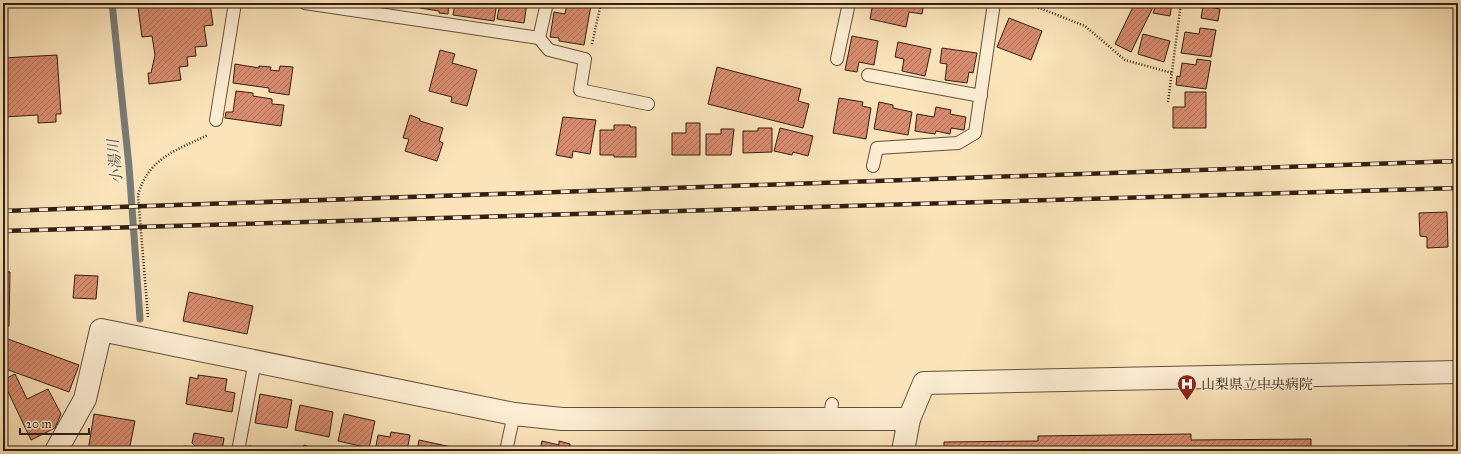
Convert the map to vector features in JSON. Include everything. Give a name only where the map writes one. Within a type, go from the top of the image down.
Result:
[{"type":"street","points":[[56,451],[85,399],[101,330],[514,414],[562,419],[830,411],[909,419]]},
{"type":"street","points":[[903,451],[909,419],[924,383],[1458,372]]},
{"type":"lane","points":[[216,120],[235,3]]},
{"type":"lane","points":[[305,3],[539,38],[549,50],[585,58],[580,90],[648,104]]},
{"type":"lane","points":[[539,38],[547,3]]},
{"type":"lane","points":[[837,59],[849,3]]},
{"type":"lane","points":[[873,166],[877,148],[958,143],[975,133],[994,3]]},
{"type":"lane","points":[[868,75],[981,96]]},
{"type":"lane","points":[[238,451],[255,361]]},
{"type":"lane","points":[[506,451],[514,414]]},
{"type":"path","points":[[585,58],[591,49],[601,3]]},
{"type":"path","points":[[1028,3],[1085,26],[1125,60],[1172,73]]},
{"type":"path","points":[[1168,102],[1181,3]]},
{"type":"path","points":[[151,340],[138,195],[141,183],[146,175],[164,156],[213,133],[216,120]]},
{"type":"building","points":[[167,3],[210,3],[213,25],[204,26],[207,46],[195,47],[196,56],[187,57],[188,66],[179,67],[181,80],[149,84],[148,73],[151,73],[155,55],[152,36],[142,37],[138,7]]},
{"type":"building","points":[[449,3],[448,14],[420,8],[420,4],[418,4]]},
{"type":"building","points":[[455,3],[497,3],[494,21],[453,15]]},
{"type":"building","points":[[500,3],[527,3],[524,23],[497,19]]},
{"type":"building","points":[[567,3],[591,5],[584,45],[559,41],[559,38],[550,37],[554,12],[565,14]]},
{"type":"building","points":[[873,3],[924,3],[922,14],[909,12],[906,27],[870,19]]},
{"type":"building","points":[[1135,3],[1155,3],[1131,52],[1115,44]]},
{"type":"building","points":[[1157,3],[1172,3],[1170,16],[1153,13]]},
{"type":"building","points":[[1210,3],[1221,3],[1221,7],[1210,5]]},
{"type":"building","points":[[1203,6],[1220,9],[1218,21],[1201,18]]},
{"type":"building","points":[[1009,18],[1042,31],[1031,60],[997,47]]},
{"type":"building","points":[[1200,28],[1216,30],[1211,57],[1181,53],[1185,32],[1199,34]]},
{"type":"building","points":[[1143,34],[1170,41],[1164,62],[1138,54]]},
{"type":"building","points":[[852,36],[878,41],[874,65],[859,62],[857,72],[845,70]]},
{"type":"building","points":[[898,42],[931,49],[925,76],[902,71],[904,59],[895,57]]},
{"type":"building","points":[[942,48],[977,53],[973,73],[969,72],[967,83],[945,80],[947,64],[940,63]]},
{"type":"building","points":[[440,50],[455,54],[452,63],[477,70],[467,106],[451,102],[452,97],[429,91]]},
{"type":"building","points":[[57,55],[61,114],[56,114],[56,122],[38,123],[38,115],[3,117],[3,58]]},
{"type":"building","points":[[1197,59],[1211,61],[1206,89],[1176,85],[1177,76],[1180,77],[1182,63],[1196,65]]},
{"type":"building","points":[[235,64],[259,68],[259,66],[271,67],[270,70],[279,71],[280,66],[293,67],[289,95],[269,92],[269,88],[233,83]]},
{"type":"building","points":[[717,67],[801,89],[798,101],[809,104],[803,128],[708,104]]},
{"type":"building","points":[[236,91],[253,93],[253,96],[272,99],[272,104],[284,105],[281,126],[225,118],[226,112],[233,112]]},
{"type":"building","points":[[1185,92],[1206,92],[1206,128],[1173,128],[1173,107],[1185,107]]},
{"type":"building","points":[[839,98],[863,102],[862,106],[871,108],[866,139],[833,133]]},
{"type":"building","points":[[879,102],[893,105],[893,108],[912,112],[908,135],[874,129]]},
{"type":"building","points":[[936,107],[951,110],[950,114],[966,117],[964,130],[951,128],[950,134],[936,131],[935,134],[915,131],[917,114],[934,117]]},
{"type":"building","points":[[410,115],[420,119],[420,121],[443,128],[439,141],[443,143],[437,161],[405,151],[409,139],[403,138]]},
{"type":"building","points":[[563,117],[596,120],[590,154],[573,151],[572,158],[556,155]]},
{"type":"building","points":[[686,123],[700,123],[700,155],[672,155],[672,133],[686,133]]},
{"type":"building","points":[[614,125],[630,125],[630,127],[636,127],[636,157],[614,157],[614,155],[600,155],[600,130],[614,130]]},
{"type":"building","points":[[758,128],[772,128],[772,152],[743,153],[743,131],[758,131]]},
{"type":"building","points":[[780,128],[813,136],[808,156],[793,152],[792,155],[774,151]]},
{"type":"building","points":[[721,129],[734,129],[731,155],[706,155],[706,134],[721,134]]},
{"type":"building","points":[[1447,212],[1448,247],[1427,248],[1427,237],[1420,236],[1419,213]]},
{"type":"building","points":[[3,271],[10,272],[9,326],[3,326]]},
{"type":"building","points":[[75,275],[98,276],[96,299],[73,298]]},
{"type":"building","points":[[189,292],[253,306],[247,334],[183,321]]},
{"type":"building","points":[[5,338],[79,365],[69,392],[3,368],[3,343]]},
{"type":"building","points":[[15,374],[27,399],[48,389],[61,414],[55,428],[31,440],[3,381]]},
{"type":"building","points":[[198,375],[227,379],[225,391],[235,393],[232,412],[186,404],[190,377],[198,379]]},
{"type":"building","points":[[260,394],[292,400],[287,428],[255,423]]},
{"type":"building","points":[[300,405],[333,412],[329,437],[295,430]]},
{"type":"building","points":[[94,414],[135,421],[129,451],[88,451]]},
{"type":"building","points":[[344,414],[375,421],[369,448],[338,441]]},
{"type":"building","points":[[391,432],[410,435],[407,451],[375,451],[378,435],[390,437]]},
{"type":"building","points":[[194,433],[224,438],[222,451],[195,451],[196,447],[192,443]]},
{"type":"building","points":[[1191,434],[1191,440],[1311,439],[1311,447],[1318,447],[1318,451],[944,451],[944,442],[1038,441],[1038,436]]},
{"type":"building","points":[[419,440],[456,448],[455,451],[417,451]]},
{"type":"building","points":[[542,441],[559,445],[559,441],[584,450],[540,451]]},
{"type":"building","points":[[304,445],[322,451],[302,451]]},
{"type":"building","points":[[249,446],[277,451],[249,451]]},
{"type":"building","points":[[1408,446],[1458,446],[1458,451],[1408,451]]},
{"type":"building","points":[[616,447],[632,451],[615,451]]},
{"type":"waterway","name":"小湯川","points":[[112,3],[129,166],[140,319]]},
{"type":"railway","points":[[3,211],[1458,161]]},
{"type":"railway","points":[[3,231],[1458,188]]},
{"type":"place","name":"山梨県立中央病院","points":[[1187,401]]}]
